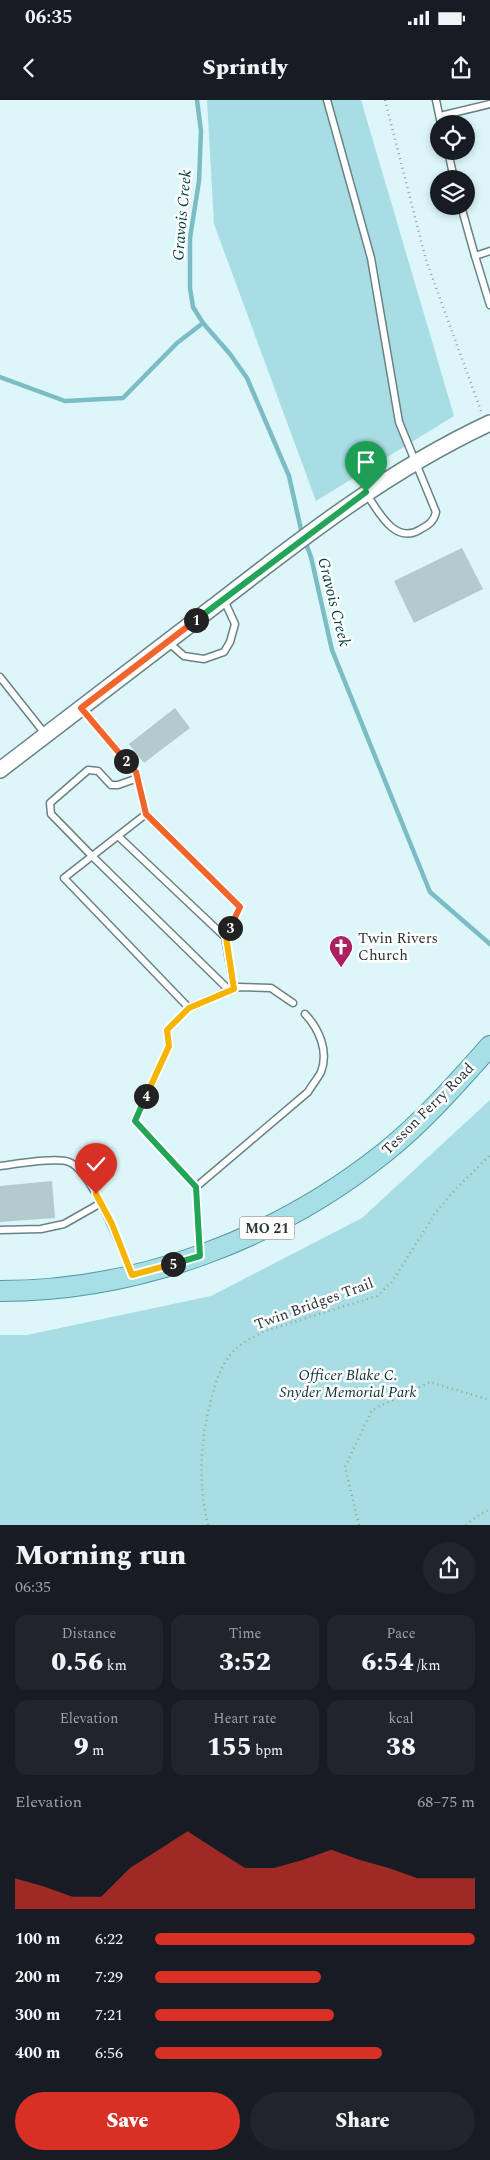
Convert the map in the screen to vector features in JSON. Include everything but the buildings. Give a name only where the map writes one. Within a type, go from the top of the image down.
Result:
[{"type":"main road","name":"Tesson Ferry Road","points":[[0,1291],[75,1285],[132,1275],[200,1256],[290,1216],[348,1180],[384,1153],[412,1129],[485,1051]]},
{"type":"street","points":[[0,770],[366,492],[486,419]]},
{"type":"lane","points":[[327,100],[371,258],[399,422],[436,512],[428,525],[418,531],[407,534],[391,528],[383,520],[366,492]]},
{"type":"lane","points":[[436,100],[439,115]]},
{"type":"lane","points":[[456,115],[490,104]]},
{"type":"lane","points":[[464,215],[490,305]]},
{"type":"lane","points":[[475,256],[490,251]]},
{"type":"lane","points":[[168,642],[184,656],[204,659],[224,652],[230,642],[235,624],[224,599]]},
{"type":"lane","points":[[0,678],[46,735]]},
{"type":"lane","points":[[81,708],[136,772],[146,814],[240,907],[226,937],[234,989]]},
{"type":"lane","points":[[138,778],[111,786],[98,771],[88,770],[50,803],[51,814],[92,856],[234,989]]},
{"type":"lane","points":[[146,814],[64,878],[189,1008]]},
{"type":"lane","points":[[118,836],[226,937]]},
{"type":"lane","points":[[200,1256],[196,1187],[135,1121],[169,1046],[167,1030],[189,1008],[234,989],[270,988],[293,1003]]},
{"type":"lane","points":[[196,1187],[308,1092],[321,1071],[323,1048],[316,1025],[305,1014]]},
{"type":"lane","points":[[0,1166],[56,1160],[70,1162],[79,1170],[101,1203],[112,1224],[132,1275]]},
{"type":"lane","points":[[0,1230],[41,1229],[64,1224],[101,1203]]},
{"type":"path","points":[[385,100],[426,260],[486,419]]},
{"type":"path","name":"Twin Bridges Trail","points":[[208,1525],[202,1502],[200,1464],[204,1426],[215,1385],[230,1354],[250,1339],[265,1331],[376,1296],[392,1282],[436,1212],[454,1190],[490,1155]]},
{"type":"path","points":[[358,1525],[346,1467],[372,1410],[430,1382],[490,1400]]},
{"type":"path","points":[[466,1525],[476,1516],[490,1509]]},
{"type":"green space","points":[[207,100],[361,100],[454,416],[316,501],[214,224]]},
{"type":"green space","name":"Officer Blake C. Snyder Memorial Park","points":[[490,1100],[490,1525],[0,1525],[0,1335],[27,1335],[211,1296],[362,1218]]},
{"type":"waterway","name":"Gravois Creek","points":[[197,100],[201,131],[199,181],[190,238],[190,288],[193,307],[203,323],[230,354],[247,378],[289,476],[302,534]]},
{"type":"waterway","points":[[0,377],[65,401],[123,398],[177,343],[203,323]]},
{"type":"waterway","name":"Gravois Creek","points":[[305,541],[311,557],[332,650],[430,892],[490,944]]},
{"type":"place","name":"Twin Rivers Church","points":[[341,968]]},
{"type":"route","points":[[96,1194],[112,1224],[132,1275],[200,1256],[196,1187],[135,1121],[169,1046],[167,1030],[189,1008],[234,989],[226,937],[240,907],[146,814],[136,772],[81,708],[366,492]]}]
